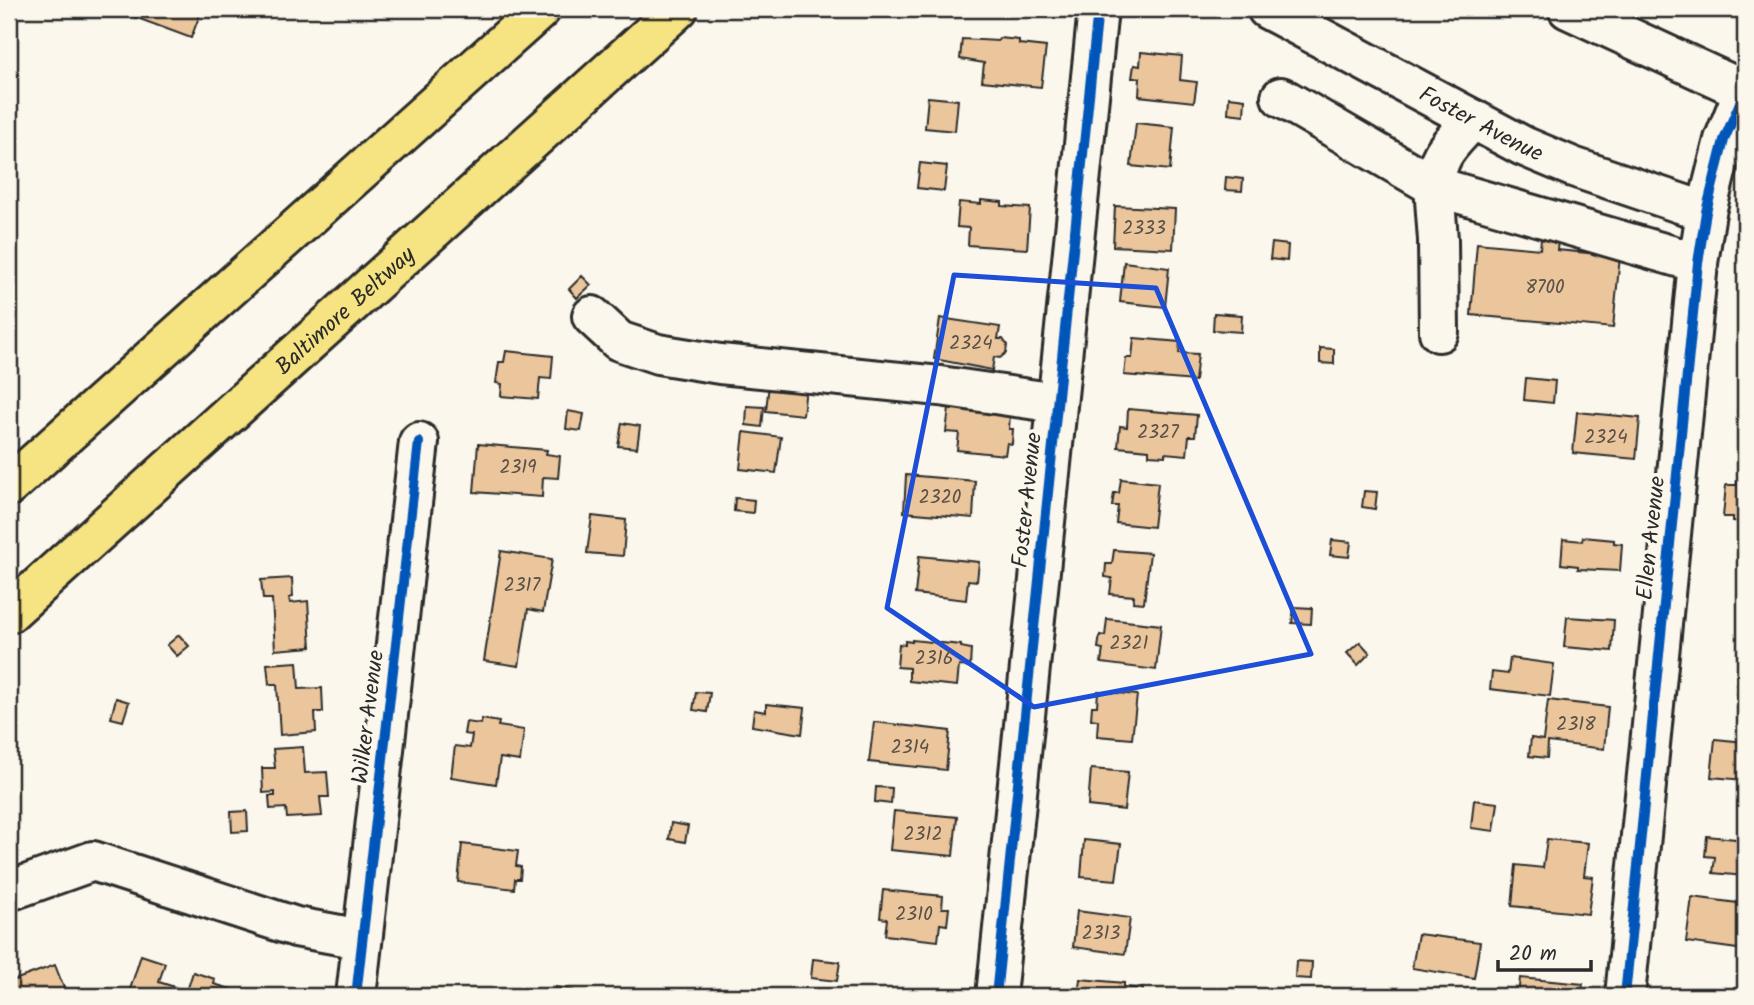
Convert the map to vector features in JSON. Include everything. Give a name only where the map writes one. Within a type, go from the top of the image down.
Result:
[{"type":"highway","points":[[9,486],[541,9]]},
{"type":"highway","name":"Baltimore Beltway","points":[[9,613],[678,9]]},
{"type":"highway","points":[[9,631],[84,545]]},
{"type":"street","name":"Foster Avenue","points":[[996,996],[1098,9]]},
{"type":"street","name":"Foster Avenue","points":[[1267,9],[1523,146],[1573,167],[1706,212]]},
{"type":"street","points":[[1568,9],[1745,90]]},
{"type":"street","name":"Ellen Avenue","points":[[1625,996],[1698,263],[1706,212],[1724,140],[1745,90]]},
{"type":"street","points":[[1281,97],[1434,186],[1698,263]]},
{"type":"street","points":[[1440,332],[1434,186],[1436,170],[1441,155],[1473,119]]},
{"type":"street","points":[[592,316],[620,341],[658,354],[940,386],[1057,403]]},
{"type":"street","name":"Wilker Avenue","points":[[356,996],[419,442]]},
{"type":"street","points":[[9,891],[93,862],[296,927],[361,939]]},
{"type":"highlighted area","points":[[954,275],[1156,288],[1311,654],[1034,707],[887,608]]},
{"type":"building","points":[[113,9],[202,9],[191,38]]},
{"type":"building","points":[[999,38],[1019,40],[1019,44],[1046,47],[1041,87],[982,81],[984,63],[960,59],[962,39],[998,41]]},
{"type":"building","points":[[1141,52],[1182,56],[1180,80],[1197,82],[1194,102],[1139,96],[1140,78],[1132,78],[1134,65],[1140,66]]},
{"type":"building","points":[[928,97],[958,100],[955,131],[925,128]]},
{"type":"building","points":[[1229,97],[1245,99],[1244,115],[1228,113]]},
{"type":"building","points":[[1136,123],[1174,127],[1170,170],[1131,166]]},
{"type":"building","points":[[920,163],[947,166],[944,191],[917,188]]},
{"type":"building","points":[[1226,177],[1243,179],[1242,191],[1225,190]]},
{"type":"building","points":[[981,200],[1002,202],[1002,206],[1030,208],[1027,249],[968,245],[969,228],[957,227],[959,202],[981,204]]},
{"type":"building","points":[[1115,206],[1175,209],[1173,249],[1113,246]]},
{"type":"building","points":[[1541,239],[1558,240],[1557,250],[1620,256],[1613,328],[1471,315],[1477,243],[1540,249]]},
{"type":"building","points":[[1272,243],[1288,245],[1287,261],[1270,259]]},
{"type":"building","points":[[1124,262],[1169,268],[1165,307],[1120,302]]},
{"type":"building","points":[[582,276],[591,285],[577,298],[569,289]]},
{"type":"building","points":[[1214,313],[1242,315],[1241,332],[1213,330]]},
{"type":"building","points":[[940,318],[1000,327],[998,339],[1003,339],[1007,345],[1006,353],[1000,358],[994,357],[992,370],[934,359]]},
{"type":"building","points":[[1134,338],[1180,342],[1179,353],[1198,354],[1195,381],[1124,375],[1126,358],[1132,358]]},
{"type":"building","points":[[1320,348],[1334,349],[1334,364],[1320,363]]},
{"type":"building","points":[[506,351],[553,356],[551,379],[540,378],[538,399],[501,396],[502,384],[496,383],[499,362],[504,362]]},
{"type":"building","points":[[770,374],[807,378],[803,415],[766,411]]},
{"type":"building","points":[[1526,378],[1555,381],[1553,403],[1524,400]]},
{"type":"building","points":[[1745,384],[1745,429],[1740,428],[1742,413],[1737,412],[1739,402],[1743,403]]},
{"type":"building","points":[[747,406],[764,407],[762,427],[746,425]]},
{"type":"building","points":[[949,408],[1010,414],[1012,444],[1007,443],[1005,455],[957,450],[959,433],[946,432]]},
{"type":"building","points":[[1128,409],[1197,415],[1195,436],[1189,436],[1187,455],[1149,455],[1149,450],[1118,447],[1120,426],[1127,427]]},
{"type":"building","points":[[568,411],[584,414],[581,431],[566,429]]},
{"type":"building","points":[[1577,412],[1640,418],[1636,459],[1573,453]]},
{"type":"building","points":[[622,423],[640,426],[637,448],[618,446]]},
{"type":"building","points":[[744,432],[781,437],[776,473],[740,469]]},
{"type":"building","points":[[478,444],[547,450],[546,454],[560,456],[558,478],[543,477],[542,497],[474,492]]},
{"type":"building","points":[[906,475],[975,481],[973,518],[904,512]]},
{"type":"building","points":[[1121,479],[1158,483],[1153,527],[1116,523],[1118,506],[1112,506],[1114,493],[1119,493]]},
{"type":"building","points":[[1737,482],[1745,483],[1745,522],[1733,521],[1733,517],[1723,517],[1726,485],[1737,485]]},
{"type":"building","points":[[1364,491],[1377,492],[1375,509],[1362,507]]},
{"type":"building","points":[[735,498],[754,500],[753,513],[734,511]]},
{"type":"building","points":[[592,516],[626,520],[623,556],[587,553]]},
{"type":"building","points":[[1583,537],[1614,540],[1614,543],[1622,544],[1620,571],[1578,569],[1578,566],[1561,564],[1563,539],[1582,541]]},
{"type":"building","points":[[1332,540],[1351,542],[1349,557],[1330,555]]},
{"type":"building","points":[[1114,550],[1150,553],[1144,603],[1133,602],[1134,596],[1110,594],[1112,578],[1105,577],[1106,564],[1112,564]]},
{"type":"building","points":[[501,551],[552,559],[543,612],[528,609],[519,666],[484,661]]},
{"type":"building","points":[[919,556],[979,562],[977,581],[968,580],[966,600],[915,594]]},
{"type":"building","points":[[292,578],[293,597],[289,598],[290,603],[308,601],[311,647],[275,650],[272,599],[263,599],[261,580]]},
{"type":"building","points":[[1294,607],[1312,608],[1311,624],[1292,623]]},
{"type":"building","points":[[1567,617],[1614,620],[1612,651],[1564,647]]},
{"type":"building","points":[[1107,619],[1161,625],[1156,670],[1101,663],[1103,649],[1098,648],[1100,635],[1105,636]]},
{"type":"building","points":[[179,635],[189,646],[177,656],[167,645]]},
{"type":"building","points":[[905,641],[961,645],[971,649],[970,667],[959,666],[957,686],[909,681],[909,668],[897,667],[899,644],[905,645]]},
{"type":"building","points":[[1360,642],[1370,653],[1358,665],[1347,653]]},
{"type":"building","points":[[1510,658],[1554,664],[1550,696],[1490,689],[1492,672],[1508,674]]},
{"type":"building","points":[[297,662],[299,689],[322,688],[323,712],[315,712],[316,732],[280,735],[277,684],[269,684],[267,664]]},
{"type":"building","points":[[1098,691],[1137,695],[1132,739],[1097,736],[1098,720],[1091,719],[1092,706],[1097,706]]},
{"type":"building","points":[[696,692],[710,693],[707,712],[693,710]]},
{"type":"building","points":[[116,698],[129,702],[123,721],[111,718]]},
{"type":"building","points":[[1548,700],[1608,707],[1604,749],[1548,742],[1547,758],[1529,756],[1531,738],[1543,740]]},
{"type":"building","points":[[766,704],[805,708],[802,734],[752,726],[754,710],[766,712]]},
{"type":"building","points":[[482,719],[499,722],[498,726],[524,730],[520,761],[500,758],[496,784],[451,777],[455,746],[470,748],[472,735],[464,734],[466,722],[481,724]]},
{"type":"building","points":[[874,722],[950,731],[946,770],[869,762]]},
{"type":"building","points":[[1715,739],[1745,742],[1745,780],[1711,777]]},
{"type":"building","points":[[303,747],[305,773],[327,772],[329,797],[320,797],[322,816],[287,818],[286,808],[270,809],[269,796],[275,796],[275,792],[263,793],[262,768],[275,768],[273,749]]},
{"type":"building","points":[[1091,769],[1128,772],[1124,810],[1088,806]]},
{"type":"building","points":[[876,787],[892,788],[891,804],[875,802]]},
{"type":"building","points":[[1474,800],[1498,803],[1494,831],[1471,828]]},
{"type":"building","points":[[247,811],[248,831],[232,832],[231,812]]},
{"type":"building","points":[[894,811],[957,817],[953,856],[890,850]]},
{"type":"building","points":[[671,823],[688,826],[685,842],[669,839]]},
{"type":"building","points":[[1707,836],[1745,840],[1745,876],[1713,873],[1715,857],[1705,856]]},
{"type":"building","points":[[1547,839],[1588,843],[1584,876],[1593,877],[1588,914],[1512,906],[1516,865],[1543,868]]},
{"type":"building","points":[[1084,840],[1121,844],[1116,880],[1081,877]]},
{"type":"building","points":[[462,844],[518,851],[516,866],[521,867],[520,879],[515,879],[514,889],[458,882]]},
{"type":"building","points":[[883,890],[943,896],[942,908],[949,908],[947,925],[940,924],[938,941],[885,935],[887,919],[880,918]]},
{"type":"building","points":[[1692,897],[1745,904],[1745,950],[1686,942]]},
{"type":"building","points":[[1077,911],[1130,918],[1125,954],[1073,947]]},
{"type":"building","points":[[1418,934],[1480,942],[1474,978],[1412,968]]},
{"type":"building","points":[[141,955],[165,963],[159,982],[187,991],[193,972],[215,979],[214,984],[237,991],[235,996],[128,996]]},
{"type":"building","points":[[813,959],[840,962],[837,981],[811,978]]},
{"type":"building","points":[[1296,961],[1312,962],[1311,979],[1295,978]]},
{"type":"building","points":[[55,965],[67,996],[9,996],[9,982]]},
{"type":"building","points":[[1520,978],[1583,984],[1581,996],[1518,996]]},
{"type":"building","points":[[1080,979],[1124,983],[1124,987],[1143,989],[1142,996],[1078,996]]},
{"type":"building","points":[[555,987],[573,990],[572,996],[553,996]]},
{"type":"building","points":[[1685,992],[1727,995],[1671,996],[1685,995]]},
{"type":"cycle path","points":[[996,996],[1098,9]]},
{"type":"cycle path","points":[[1625,996],[1698,263],[1706,212],[1724,140],[1745,91]]},
{"type":"cycle path","points":[[356,996],[419,442]]}]
